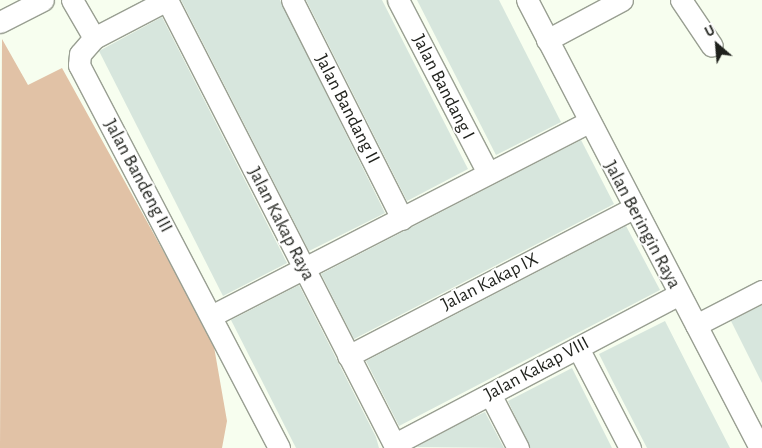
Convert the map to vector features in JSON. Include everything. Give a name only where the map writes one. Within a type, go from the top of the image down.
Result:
[{"type":"street","points":[[0,22],[43,0]]},
{"type":"street","points":[[72,0],[94,38],[167,0]]},
{"type":"street","name":"Jalan Kakap Raya","points":[[167,0],[348,356],[396,446]]},
{"type":"street","name":"Jalan Bandang II","points":[[292,0],[402,219]]},
{"type":"street","name":"Jalan Bandang I","points":[[398,0],[488,173]]},
{"type":"street","name":"Jalan Beringin Raya","points":[[527,0],[588,122],[760,448]]},
{"type":"street","points":[[547,40],[622,0]]},
{"type":"street","points":[[681,0],[712,46]]},
{"type":"street","name":"Jalan Bandeng III","points":[[94,38],[80,54],[79,65],[213,316],[279,448]]},
{"type":"street","points":[[213,316],[588,122]]},
{"type":"street","name":"Jalan Kakap IX","points":[[348,356],[633,208]]},
{"type":"street","points":[[696,326],[762,290]]},
{"type":"street","name":"Jalan Kakap VIII","points":[[396,446],[679,294]]},
{"type":"street","points":[[578,348],[630,448]]},
{"type":"street","points":[[490,394],[518,448]]},
{"type":"shaded area","points":[[2,39],[28,85],[62,68],[213,341],[227,421],[222,448],[0,448]]},
{"type":"building","points":[[181,0],[280,0],[385,213],[309,251]]},
{"type":"building","points":[[306,0],[382,0],[468,169],[407,201]]},
{"type":"building","points":[[417,0],[499,0],[561,122],[496,155]]},
{"type":"building","points":[[162,17],[287,263],[223,296],[99,51]]},
{"type":"building","points":[[581,140],[614,204],[354,339],[321,274]]},
{"type":"building","points":[[626,226],[660,290],[399,426],[366,361]]},
{"type":"building","points":[[299,285],[376,437],[379,448],[296,448],[231,320]]},
{"type":"building","points":[[762,305],[762,383],[731,321]]},
{"type":"building","points":[[665,321],[730,448],[647,448],[612,380],[599,354]]},
{"type":"building","points":[[572,368],[612,448],[530,448],[508,401]]},
{"type":"building","points":[[485,412],[504,448],[416,447],[467,420]]}]
